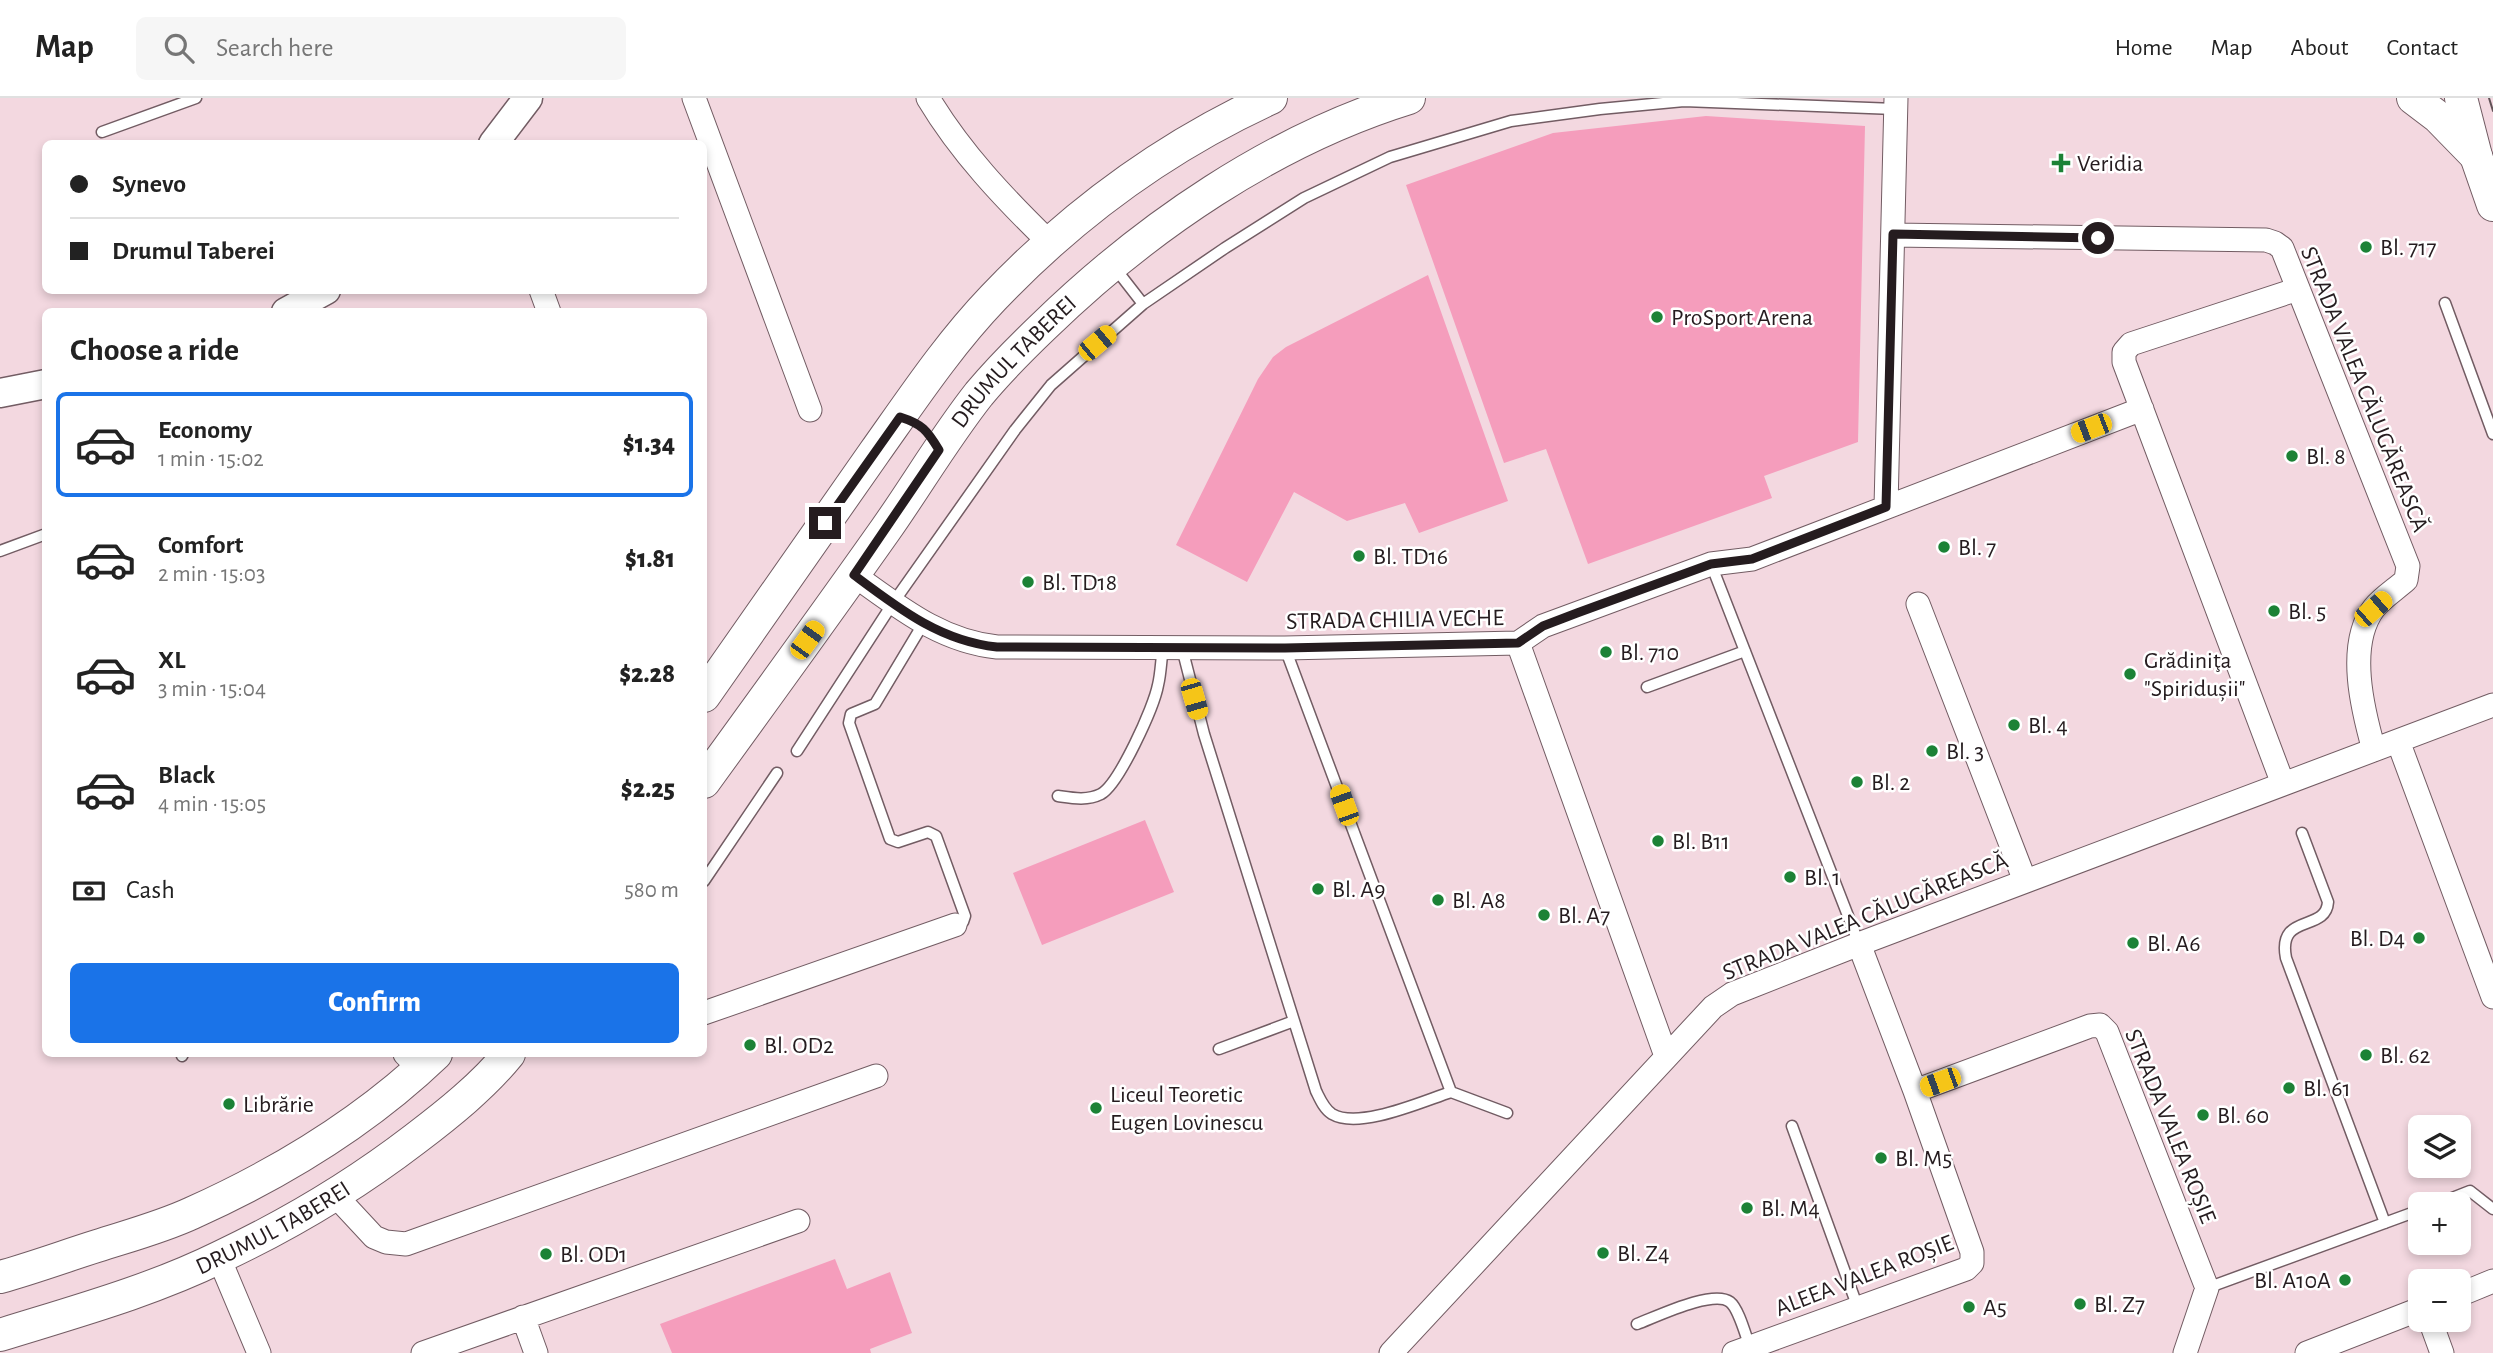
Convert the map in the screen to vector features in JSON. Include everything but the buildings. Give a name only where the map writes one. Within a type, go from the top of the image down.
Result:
[{"type":"main road","points":[[707,692],[940,361],[991,300],[1049,242],[1122,184],[1202,134],[1271,98]]},
{"type":"main road","name":"DRUMUL TABEREI","points":[[707,778],[854,575],[979,394],[1018,351],[1111,264],[1156,228],[1230,180],[1287,149],[1346,122],[1409,98]]},
{"type":"main road","points":[[2413,98],[2438,117],[2476,156]]},
{"type":"main road","points":[[2461,98],[2476,156],[2493,205]]},
{"type":"main road","points":[[940,361],[943,374],[956,389],[979,394]]},
{"type":"main road","points":[[900,417],[927,430],[939,450]]},
{"type":"main road","name":"DRUMUL TABEREI","points":[[0,1335],[155,1284],[219,1258],[334,1194],[393,1156],[443,1118],[506,1057]]},
{"type":"main road","name":"DRUMUL TABEREI","points":[[0,1276],[191,1214],[255,1182],[318,1146],[369,1111],[420,1059]]},
{"type":"street","points":[[496,140],[527,98]]},
{"type":"street","points":[[694,98],[810,410]]},
{"type":"street","points":[[928,98],[963,151],[1008,202],[1049,242]]},
{"type":"street","points":[[1886,507],[1896,103]]},
{"type":"street","name":"STRADA VALEA CĂLUGĂREASCĂ","points":[[1893,234],[2266,240],[2282,248],[2408,566],[2406,580],[2373,609],[2364,631],[2359,656],[2360,700],[2374,750]]},
{"type":"street","points":[[2283,784],[2124,362],[2124,352],[2131,344],[2298,289]]},
{"type":"street","points":[[293,308],[319,294]]},
{"type":"street","points":[[0,393],[42,385]]},
{"type":"street","points":[[1518,643],[1543,626],[1711,564],[1752,559],[2142,409]]},
{"type":"street","name":"STRADA CHILIA VECHE","points":[[854,575],[923,624],[973,645],[1285,648],[1518,643],[1666,1056]]},
{"type":"street","points":[[1918,604],[2025,881]]},
{"type":"street","name":"STRADA VALEA CĂLUGĂREASCĂ","points":[[1391,1353],[1666,1056],[1713,1007],[1732,994],[2493,705]]},
{"type":"street","points":[[2398,741],[2493,997]]},
{"type":"street","points":[[707,1012],[955,925]]},
{"type":"street","name":"ALEEA VALEA ROȘIE","points":[[1742,1350],[1966,1269],[1972,1264],[1972,1252],[1915,1091],[1858,944]]},
{"type":"street","name":"STRADA VALEA ROȘIE","points":[[1915,1091],[2099,1025],[2107,1031],[2207,1288]]},
{"type":"street","points":[[334,1194],[374,1237],[386,1242],[406,1244],[876,1076]]},
{"type":"street","points":[[423,1353],[798,1221]]},
{"type":"street","points":[[219,1258],[258,1353]]},
{"type":"street","points":[[2471,1290],[2493,1281]]},
{"type":"street","points":[[2185,1353],[2207,1288]]},
{"type":"street","points":[[2307,1353],[2408,1315]]},
{"type":"street","points":[[523,1317],[536,1353]]},
{"type":"street","points":[[2434,1332],[2442,1353]]},
{"type":"lane","points":[[102,132],[196,98]]},
{"type":"lane","points":[[797,751],[893,603],[1015,430],[1051,385],[1143,304],[1304,198],[1390,157],[1511,121],[1684,101],[1896,103]]},
{"type":"lane","points":[[1111,264],[1143,304]]},
{"type":"lane","points":[[2445,303],[2493,435]]},
{"type":"lane","points":[[0,551],[42,535]]},
{"type":"lane","points":[[1711,564],[1858,944]]},
{"type":"lane","points":[[923,624],[875,704],[851,714],[849,723],[890,839],[898,842],[928,832],[936,836],[965,916],[963,922],[955,925]]},
{"type":"lane","points":[[1058,796],[1079,799],[1093,796],[1102,793],[1115,779],[1137,738],[1172,648]]},
{"type":"lane","points":[[1172,648],[1204,734],[1322,1104],[1333,1114],[1348,1118],[1371,1117],[1451,1092],[1507,1113]]},
{"type":"lane","points":[[1285,648],[1451,1092]]},
{"type":"lane","points":[[1647,687],[1745,651]]},
{"type":"lane","points":[[707,877],[777,773]]},
{"type":"lane","points":[[2302,833],[2328,902],[2328,909],[2324,916],[2294,927],[2287,935],[2284,946],[2286,958],[2385,1223]]},
{"type":"lane","points":[[1219,1049],[1294,1021]]},
{"type":"lane","points":[[1792,1126],[1858,1308]]},
{"type":"lane","points":[[2471,1193],[2493,1209]]},
{"type":"lane","points":[[2207,1288],[2408,1214]]},
{"type":"lane","points":[[1637,1324],[1702,1300],[1719,1299],[1731,1303],[1737,1311],[1742,1350]]},
{"type":"shaded area","name":"ProSport Arena","points":[[1706,116],[1865,126],[1858,442],[1764,476],[1772,498],[1588,564],[1546,449],[1504,463],[1406,185],[1553,133]]},
{"type":"shaded area","points":[[1428,275],[1508,501],[1419,533],[1405,503],[1347,521],[1294,492],[1247,582],[1176,545],[1258,379],[1273,357],[1286,347]]},
{"type":"shaded area","points":[[1145,820],[1174,892],[1042,945],[1013,873]]},
{"type":"shaded area","points":[[835,1259],[847,1289],[890,1272],[912,1333],[870,1349],[871,1353],[672,1353],[660,1324]]},
{"type":"tram line","points":[[2489,98],[2493,111]]},
{"type":"place","name":"Veridia","points":[[2061,163]]},
{"type":"place","name":"Bl. 717","points":[[2366,247]]},
{"type":"place","name":"ProSport Arena","points":[[1657,317]]},
{"type":"place","name":"Bl. 8","points":[[2292,456]]},
{"type":"place","name":"Bl. 7","points":[[1944,547]]},
{"type":"place","name":"Bl. TD16","points":[[1359,556]]},
{"type":"place","name":"Bl. TD18","points":[[1028,582]]},
{"type":"place","name":"Bl. 5","points":[[2274,611]]},
{"type":"place","name":"Bl. 710","points":[[1606,652]]},
{"type":"place","name":"Grădiniţa \"Spiridușii\"","points":[[2130,674]]},
{"type":"place","name":"Bl. 4","points":[[2014,725]]},
{"type":"place","name":"Bl. 3","points":[[1932,751]]},
{"type":"place","name":"Bl. 2","points":[[1857,782]]},
{"type":"place","name":"Bl. B11","points":[[1658,841]]},
{"type":"place","name":"Bl. 1","points":[[1790,877]]},
{"type":"place","name":"Bl. A9","points":[[1318,889]]},
{"type":"place","name":"Bl. A8","points":[[1438,900]]},
{"type":"place","name":"Bl. A7","points":[[1544,915]]},
{"type":"place","name":"Bl. D4","points":[[2419,938]]},
{"type":"place","name":"Bl. A6","points":[[2133,943]]},
{"type":"place","name":"Bl. OD2","points":[[750,1045]]},
{"type":"place","name":"Bl. 62","points":[[2366,1055]]},
{"type":"place","name":"Bl. 61","points":[[2289,1088]]},
{"type":"place","name":"Librărie","points":[[229,1104]]},
{"type":"place","name":"Liceul Teoretic Eugen Lovinescu","points":[[1096,1108]]},
{"type":"place","name":"Bl. 60","points":[[2203,1115]]},
{"type":"place","name":"Bl. M5","points":[[1881,1158]]},
{"type":"place","name":"Bl. M4","points":[[1747,1208]]},
{"type":"place","name":"Bl. Z4","points":[[1603,1253]]},
{"type":"place","name":"Bl. OD1","points":[[546,1254]]},
{"type":"place","name":"Bl. A10A","points":[[2345,1280]]},
{"type":"place","name":"Bl. Z7","points":[[2080,1304]]},
{"type":"place","name":"A5","points":[[1969,1307]]},
{"type":"route","points":[[825,523],[900,417],[927,430],[939,450],[854,575],[923,624],[952,638],[973,645],[997,647],[1285,648],[1518,643],[1543,626],[1577,613],[1711,564],[1752,559],[1886,507],[1893,234],[2098,238]]}]
